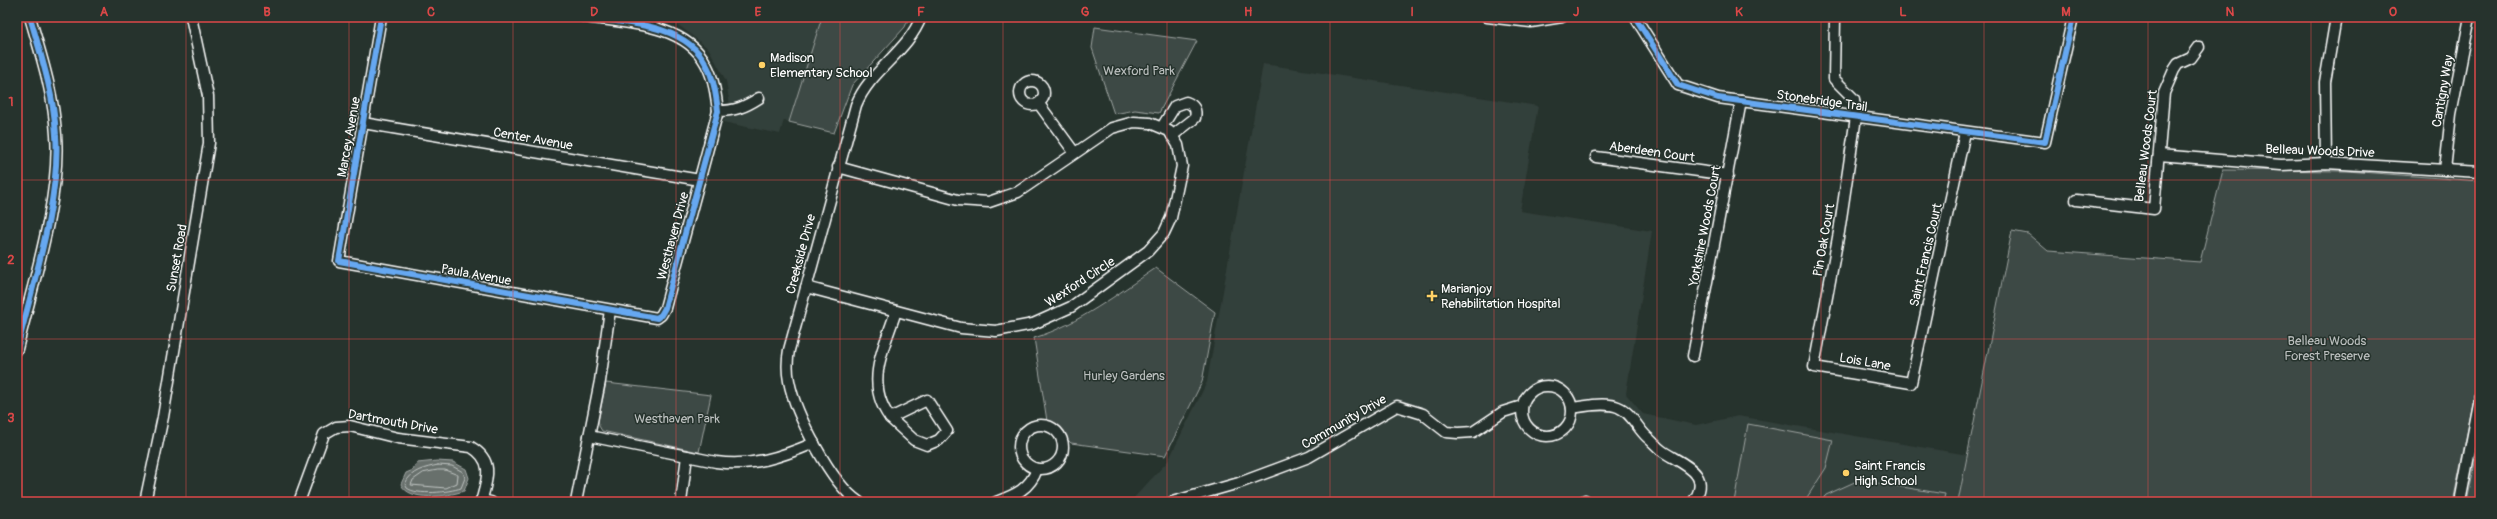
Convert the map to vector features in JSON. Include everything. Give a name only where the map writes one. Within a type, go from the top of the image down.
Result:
[{"type":"street","points":[[17,349],[47,220],[57,149],[51,100],[30,17]]},
{"type":"street","name":"Sunset Road","points":[[146,502],[164,417],[209,143],[208,96],[191,17]]},
{"type":"street","name":"Marcey Avenue","points":[[338,261],[381,17]]},
{"type":"street","points":[[585,17],[656,29],[679,39],[705,63],[714,85],[718,112],[732,112],[759,98]]},
{"type":"street","name":"Creekside Drive","points":[[859,502],[840,486],[814,444],[793,394],[787,370],[789,350],[838,167],[860,94],[874,75],[907,41],[922,17]]},
{"type":"street","points":[[1487,17],[1531,22],[1562,17]]},
{"type":"street","name":"Stonebridge Trail","points":[[1635,17],[1678,85],[1707,96],[2045,142],[2073,17]]},
{"type":"street","name":"Pin Oak Court","points":[[1814,367],[1839,232],[1856,117],[1854,99],[1834,79],[1835,17]]},
{"type":"street","points":[[2326,163],[2325,82],[2336,17]]},
{"type":"street","name":"Cantigny Way","points":[[2445,170],[2454,100],[2470,17]]},
{"type":"street","name":"Belleau Woods Court","points":[[2076,200],[2154,209],[2163,105],[2167,84],[2178,64],[2191,58],[2199,47]]},
{"type":"street","name":"Yorkshire Woods Court","points":[[1693,356],[1741,101]]},
{"type":"street","points":[[838,167],[958,200],[978,203],[1000,199],[1018,192],[1100,135],[1123,124],[1150,123],[1162,127],[1175,106],[1186,102],[1192,104],[1195,109],[1195,118],[1172,136]]},
{"type":"street","points":[[1038,104],[1074,152]]},
{"type":"street","name":"Westhaven Drive","points":[[610,310],[654,318],[664,312],[718,112]]},
{"type":"street","name":"Center Avenue","points":[[363,124],[700,180]]},
{"type":"street","name":"Wexford Circle","points":[[806,287],[961,328],[996,331],[1033,324],[1071,307],[1148,251],[1164,232],[1174,209],[1182,166],[1178,145],[1172,136],[1162,127]]},
{"type":"street","name":"Saint Francis Court","points":[[1912,383],[1965,132]]},
{"type":"street","name":"Belleau Woods Drive","points":[[2159,155],[2281,165],[2326,163],[2480,172]]},
{"type":"street","name":"Aberdeen Court","points":[[1596,157],[1728,175]]},
{"type":"street","name":"Paula Avenue","points":[[338,261],[610,310]]},
{"type":"street","points":[[576,502],[589,436],[610,310]]},
{"type":"street","points":[[890,418],[927,400],[947,431],[939,440],[926,444],[914,440],[890,418],[880,404],[876,373],[896,311]]},
{"type":"street","name":"Lois Lane","points":[[1814,367],[1912,383]]},
{"type":"street","points":[[1544,386],[1559,389],[1565,394],[1572,408],[1568,425],[1558,433],[1546,436],[1537,435],[1524,423],[1522,406],[1530,393],[1544,386]]},
{"type":"street","points":[[2460,502],[2480,398]]},
{"type":"street","name":"Community Drive","points":[[1172,502],[1239,483],[1309,457],[1398,406],[1422,414],[1446,432],[1458,433],[1473,432],[1503,412],[1522,406]]},
{"type":"street","points":[[1572,408],[1617,406],[1627,413],[1641,432],[1661,450],[1686,463],[1693,470],[1699,482],[1699,494],[1693,502]]},
{"type":"street","name":"Dartmouth Drive","points":[[299,502],[324,434],[329,430],[343,425],[398,438],[471,447],[478,451],[488,464],[485,501]]},
{"type":"street","points":[[1044,426],[1058,434],[1062,451],[1054,465],[1046,469],[1037,469],[1029,467],[1023,461],[1019,444],[1027,430],[1044,426]]},
{"type":"street","points":[[589,436],[725,463],[749,464],[776,458],[814,444]]},
{"type":"street","points":[[681,502],[687,456]]},
{"type":"street","points":[[996,502],[1025,489],[1033,480],[1037,469]]},
{"type":"shaded area","name":"Madison Elementary School","points":[[651,17],[822,17],[789,122],[784,120],[780,134],[723,122],[730,106],[726,81],[709,49],[681,27]]},
{"type":"shaded area","name":"Marianjoy Rehabilitation Hospital","points":[[1263,64],[1538,106],[1520,211],[1652,231],[1626,394],[1643,414],[1696,425],[1738,416],[1968,455],[1958,502],[1130,502],[1168,461],[1207,382]]},
{"type":"green space","points":[[822,17],[909,17],[905,27],[852,85],[834,133],[789,122]]},
{"type":"green space","name":"Wexford Park","points":[[1095,27],[1197,41],[1159,113],[1135,110],[1114,114],[1092,48]]},
{"type":"green space","name":"Belleau Woods Forest Preserve","points":[[2223,170],[2347,171],[2480,181],[2480,369],[2453,502],[1958,502],[2012,231],[2028,234],[2048,251],[2200,262]]},
{"type":"green space","name":"Hurley Gardens","points":[[1156,268],[1215,312],[1202,382],[1165,456],[1071,443],[1047,421],[1034,338],[1067,325],[1082,317]]},
{"type":"green space","name":"Westhaven Park","points":[[606,383],[711,395],[699,452],[602,431],[598,421]]},
{"type":"green space","points":[[1748,424],[1833,440],[1826,468],[1804,502],[1734,502]]},
{"type":"green space","points":[[2480,438],[2480,502],[2467,502]]},
{"type":"green space","points":[[1859,480],[1945,494],[1943,502],[1820,502],[1826,495]]},
{"type":"water","points":[[437,461],[453,462],[466,469],[469,478],[464,491],[449,495],[420,496],[405,490],[401,484],[406,473],[413,470],[417,463]]},
{"type":"cycle path","points":[[17,349],[50,214],[56,159],[56,135],[53,105],[30,17]]},
{"type":"cycle path","points":[[381,17],[339,261],[657,318],[661,315],[665,308],[718,111],[714,87],[706,64],[696,50],[684,40],[652,27],[585,17]]},
{"type":"cycle path","points":[[1635,17],[1678,85],[1718,98],[2045,142],[2073,17]]},
{"type":"place","name":"Madison Elementary School","points":[[762,65]]},
{"type":"place","name":"Marianjoy Rehabilitation Hospital","points":[[1432,296]]},
{"type":"place","name":"Saint Francis High School","points":[[1846,473]]}]
